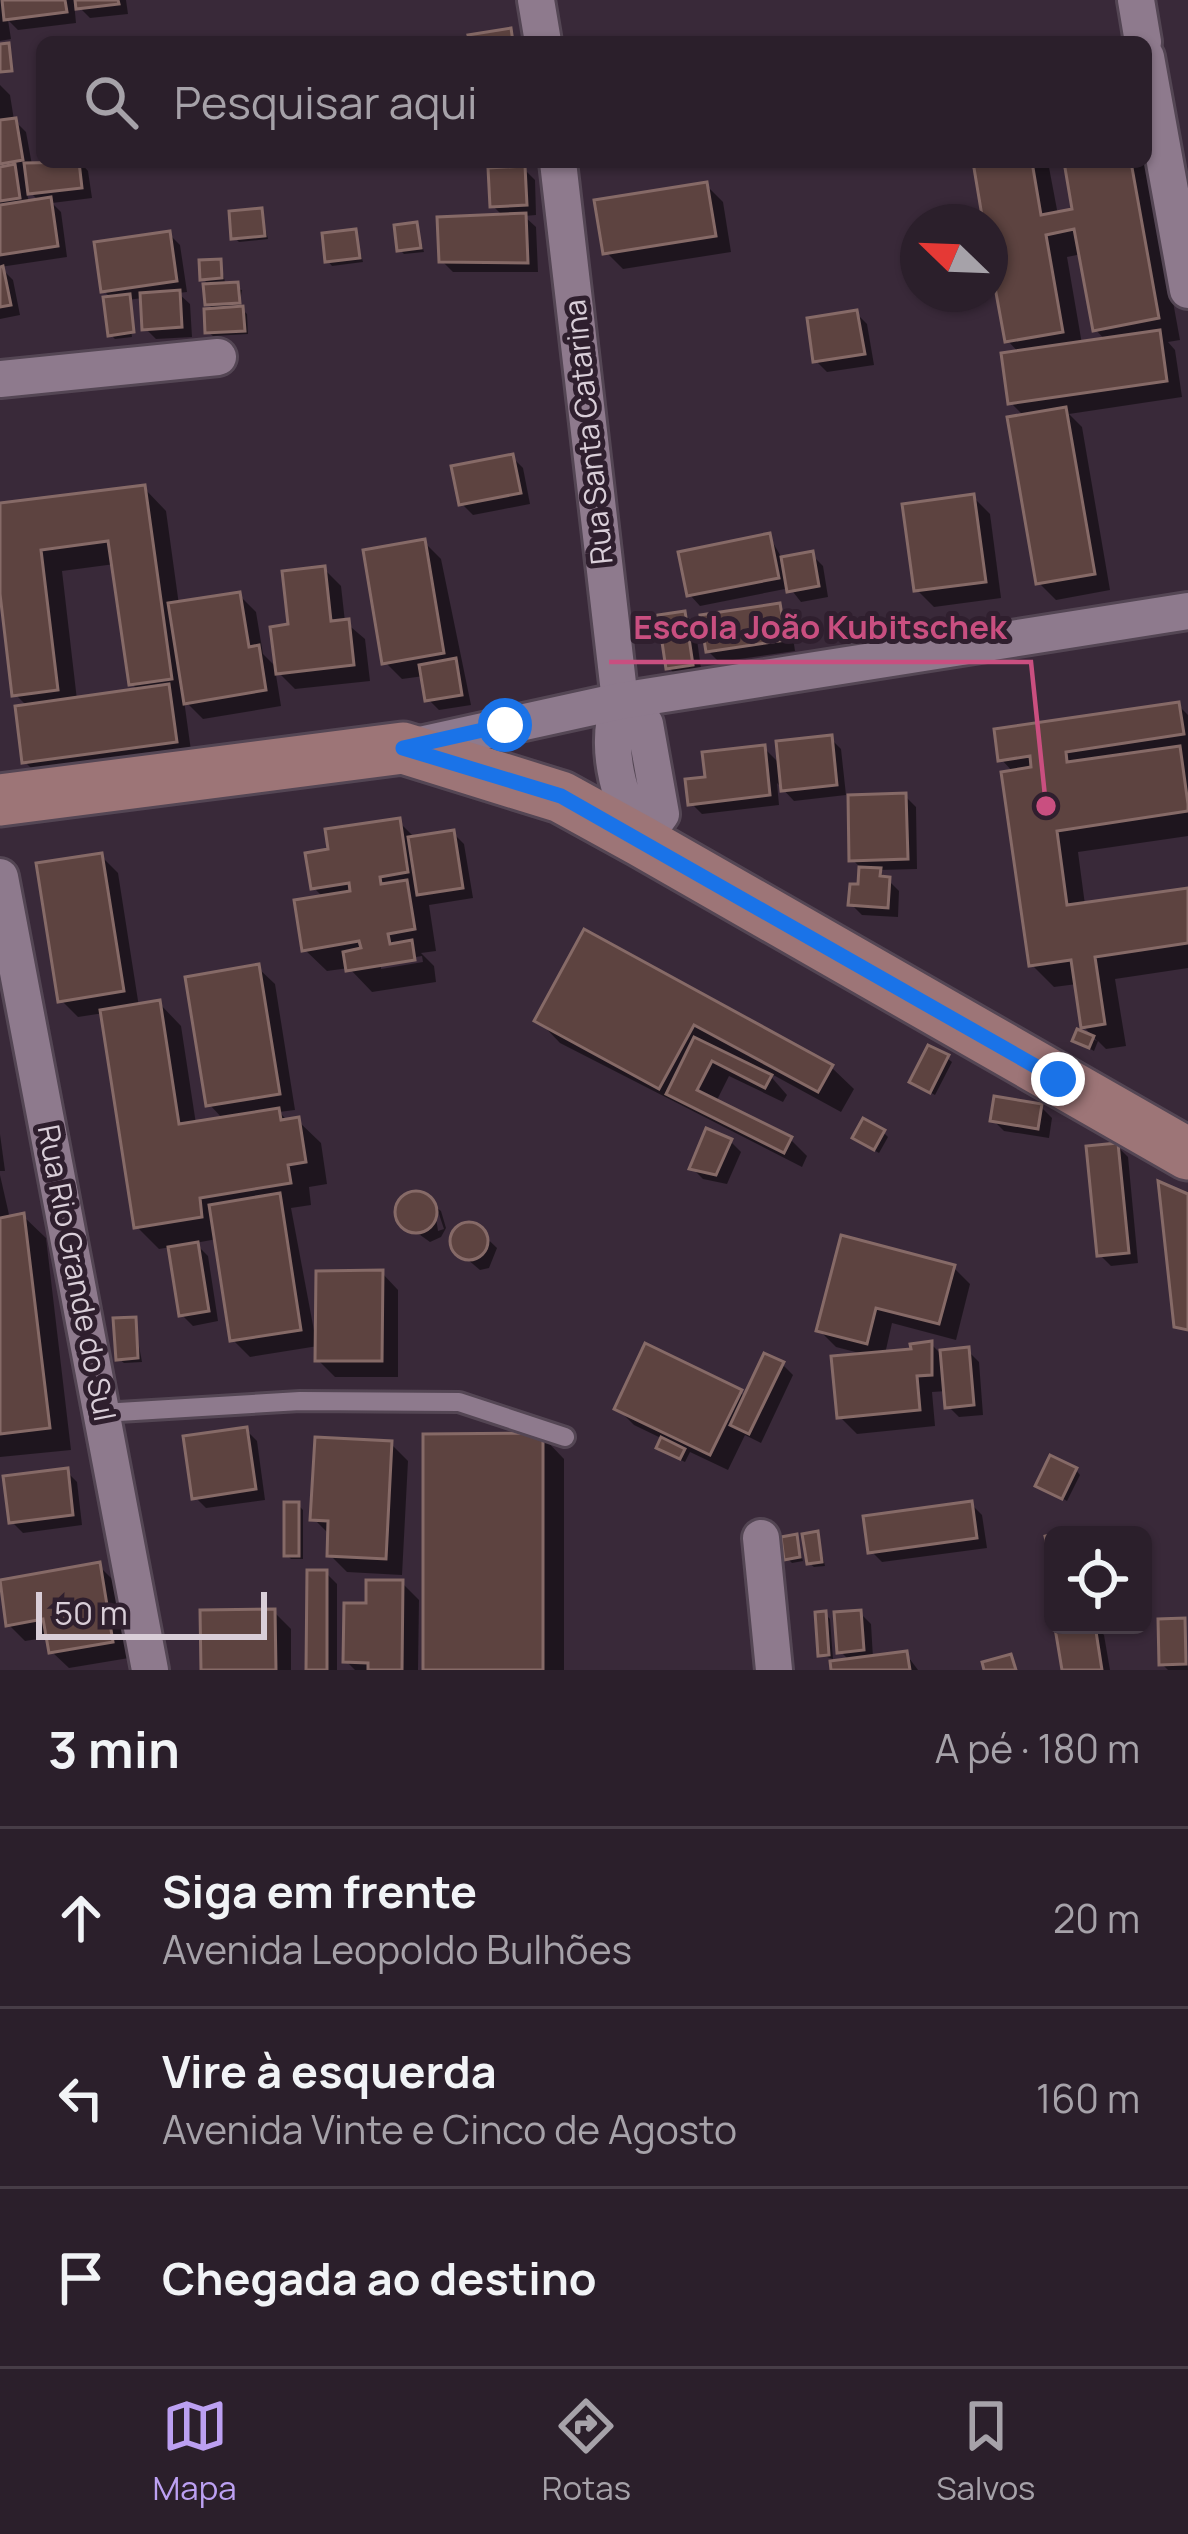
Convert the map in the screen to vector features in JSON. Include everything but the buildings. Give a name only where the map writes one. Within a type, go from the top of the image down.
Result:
[{"type":"main road","points":[[0,800],[403,748],[561,796],[1188,1154]]},
{"type":"street","points":[[536,0],[542,36]]},
{"type":"street","points":[[1136,0],[1142,36]]},
{"type":"street","points":[[1152,90],[1188,290]]},
{"type":"street","name":"Rua Santa Catarina","points":[[560,168],[620,701],[610,729],[623,807],[641,841]]},
{"type":"street","points":[[0,379],[218,357]]},
{"type":"street","points":[[403,748],[620,701],[1188,611]]},
{"type":"street","name":"Rua Rio Grande do Sul","points":[[0,877],[151,1670]]},
{"type":"street","points":[[761,1538],[774,1670]]},
{"type":"lane","points":[[102,1412],[299,1401],[459,1402],[565,1437]]},
{"type":"place","name":"Escola João Kubitschek","points":[[1046,806]]},
{"type":"route","points":[[505,725],[403,748],[561,796],[1058,1079]]}]
